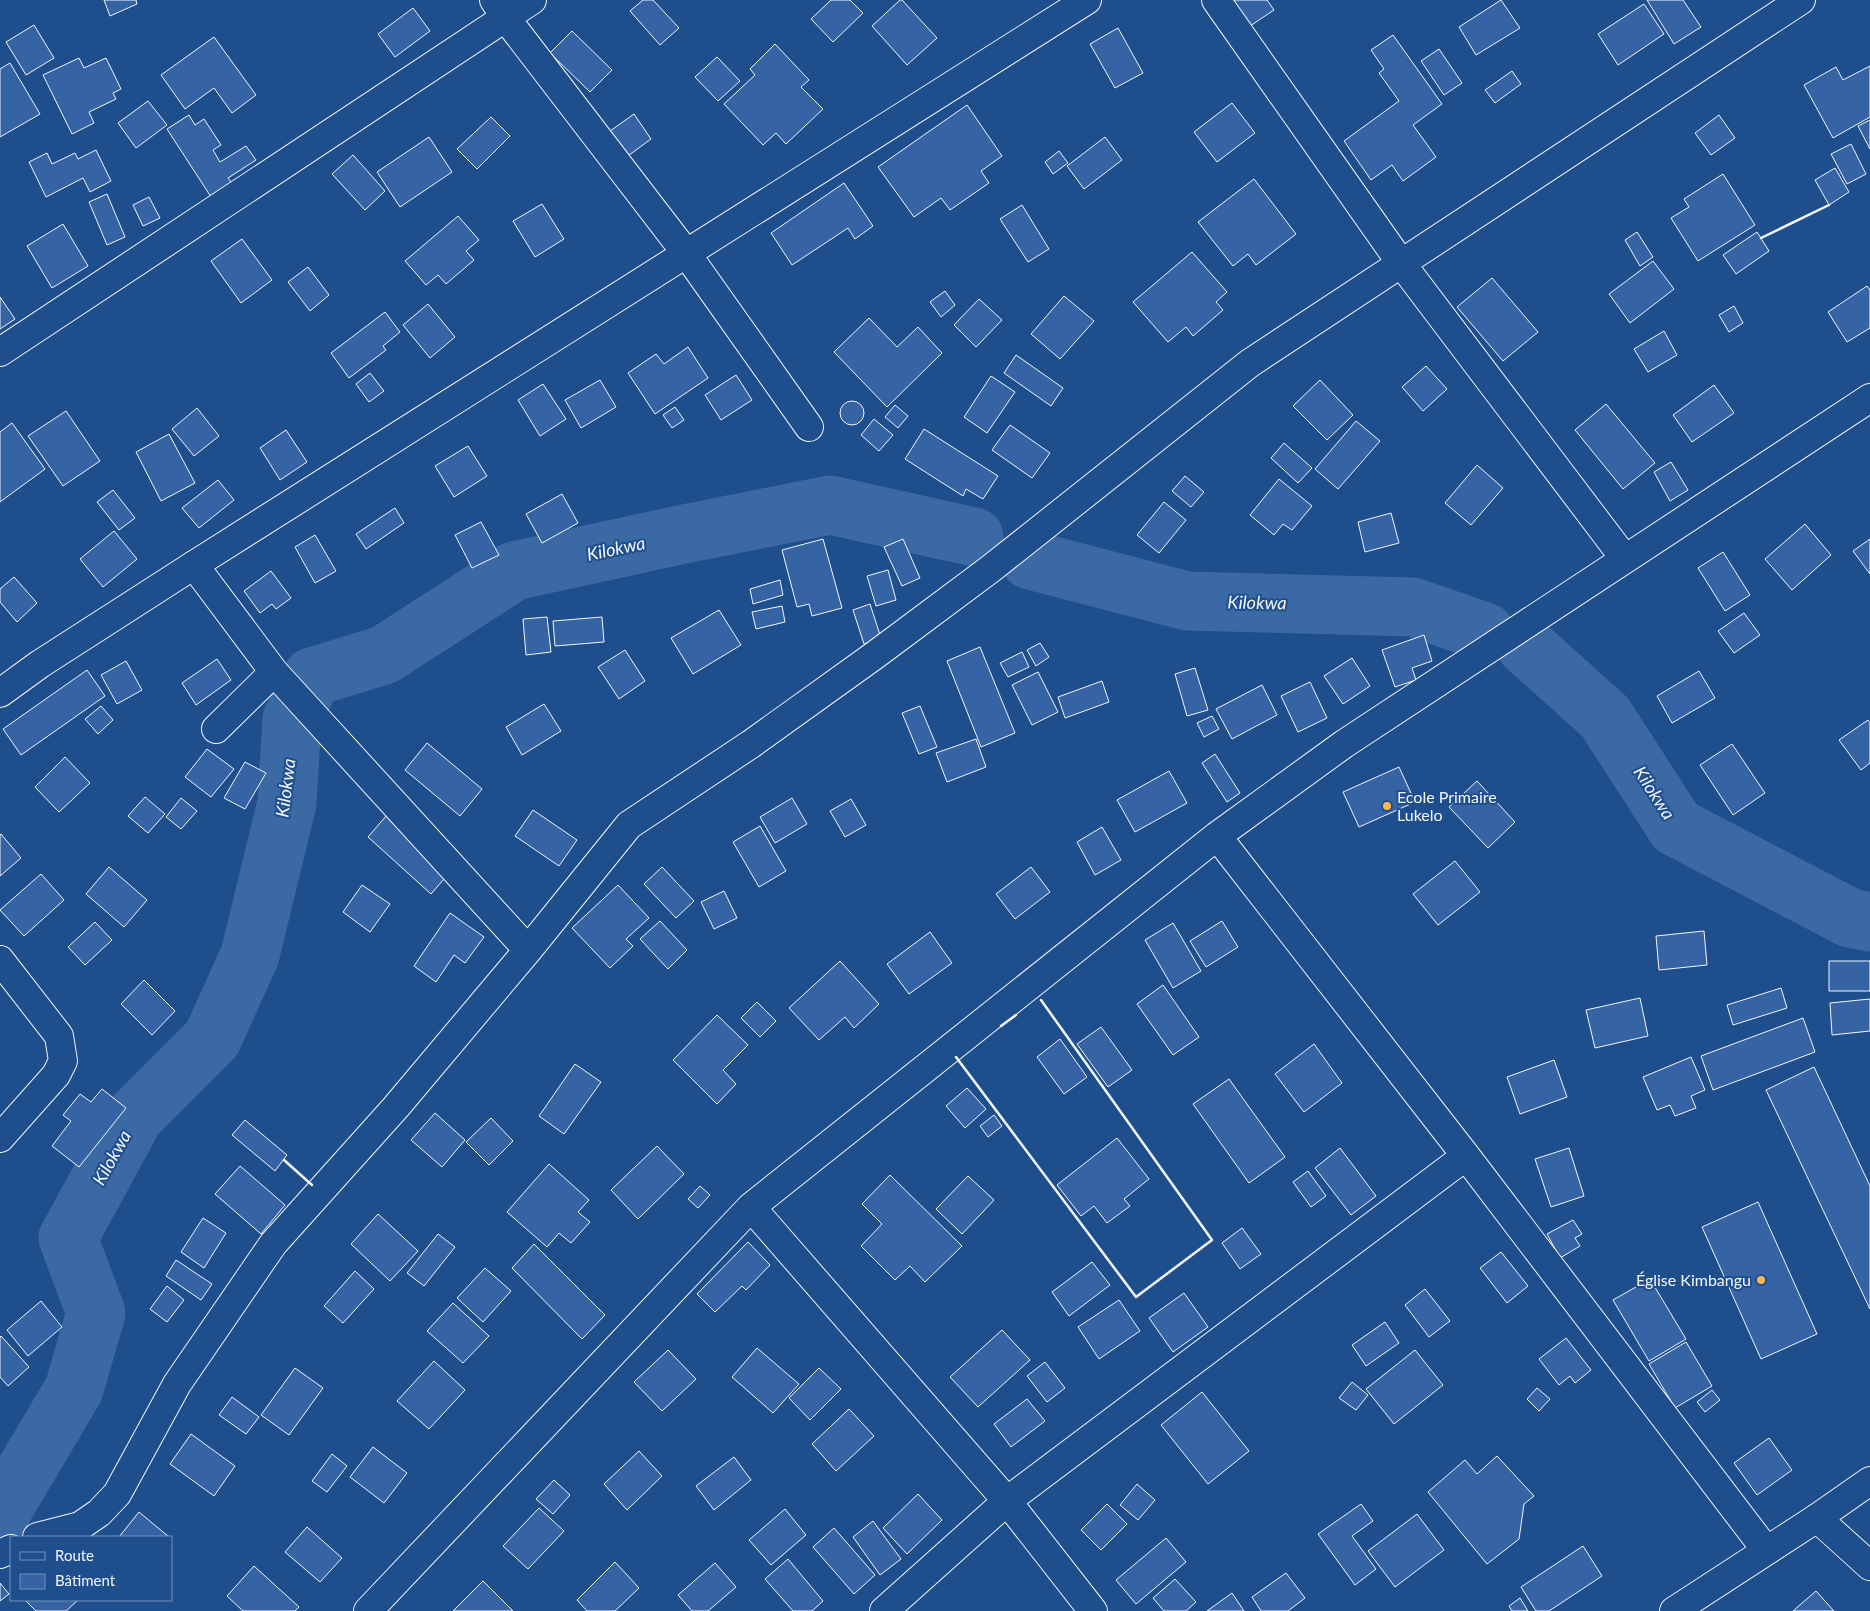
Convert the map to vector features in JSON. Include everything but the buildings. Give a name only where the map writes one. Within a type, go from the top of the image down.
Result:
[{"type":"street","points":[[0,352],[499,9],[532,0]]},
{"type":"street","points":[[0,693],[40,664],[194,565],[1087,0]]},
{"type":"street","points":[[1216,0],[1401,263],[1625,559]]},
{"type":"street","points":[[41,1536],[80,1526],[99,1513],[117,1494],[177,1384],[273,1244],[396,1107],[528,950],[629,825],[751,744],[974,581],[1250,363],[1801,0]]},
{"type":"street","points":[[499,9],[686,253],[808,427]]},
{"type":"street","points":[[368,1611],[751,1207],[1217,836],[1344,744],[1870,398]]},
{"type":"street","points":[[194,565],[280,678],[528,950]]},
{"type":"street","points":[[216,730],[280,678]]},
{"type":"street","points":[[1217,836],[1466,1156],[1766,1550]]},
{"type":"street","points":[[0,960],[59,1036],[63,1061],[56,1075],[0,1138]]},
{"type":"street","points":[[884,1611],[1007,1501],[1466,1156]]},
{"type":"street","points":[[751,1207],[1007,1501],[1093,1611]]},
{"type":"street","points":[[1674,1611],[1870,1481]]},
{"type":"street","points":[[1816,1518],[1870,1566]]},
{"type":"waterway","name":"Kilokwa","points":[[0,1514],[74,1389],[96,1313],[68,1238],[134,1117],[212,1039],[250,955],[287,803],[292,719],[312,677],[384,655],[514,571],[689,533],[830,505],[974,537]]},
{"type":"waterway","name":"Kilokwa","points":[[1030,560],[1187,601],[1413,607],[1485,632]]},
{"type":"waterway","name":"Kilokwa","points":[[1526,646],[1605,717],[1676,827],[1850,918],[1870,922]]},
{"type":"wall","points":[[1761,238],[1829,205]]},
{"type":"wall","points":[[956,1057],[1136,1297],[1212,1240],[1041,1000]]},
{"type":"wall","points":[[1001,1026],[1016,1015]]},
{"type":"wall","points":[[284,1160],[312,1185]]},
{"type":"place","name":"Ecole Primaire Lukelo","points":[[1387,806]]},
{"type":"place","name":"Église Kimbangu","points":[[1761,1280]]}]
